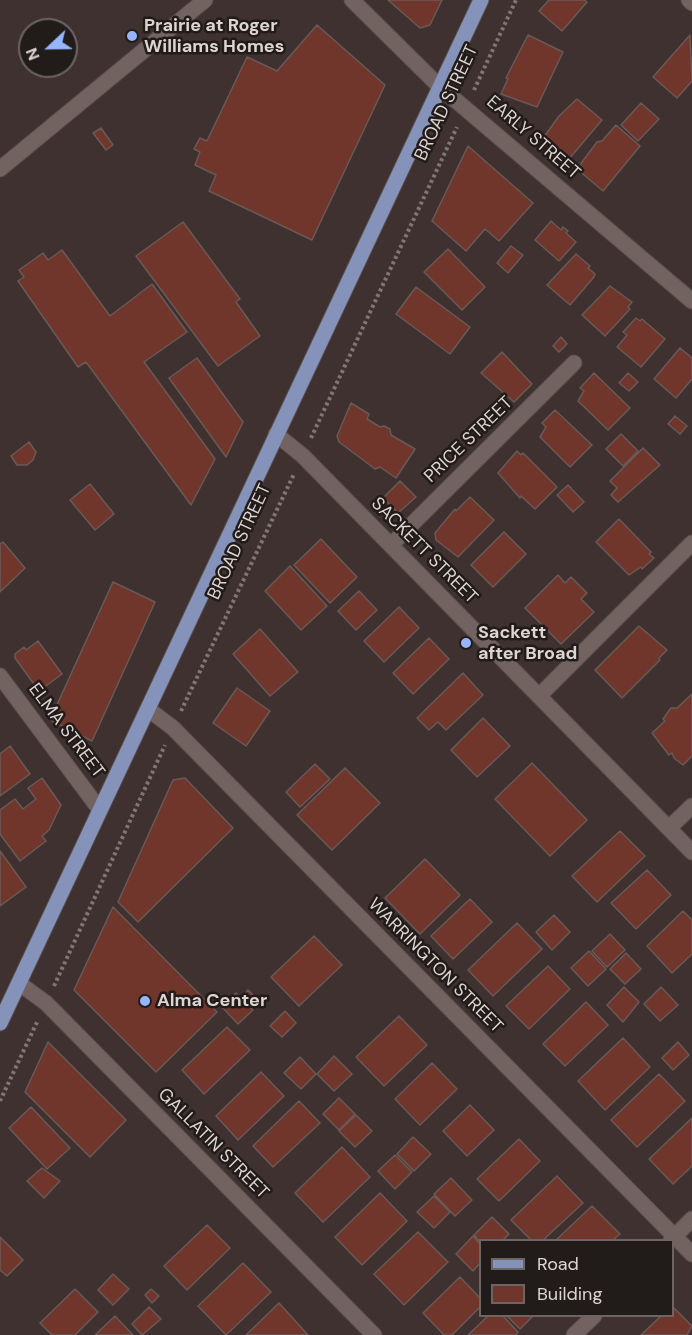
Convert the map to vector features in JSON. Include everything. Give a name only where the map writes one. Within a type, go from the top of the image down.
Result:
[{"type":"main road","name":"BROAD STREET","points":[[0,1023],[481,0]]},
{"type":"street","points":[[0,169],[205,0]]},
{"type":"street","name":"EARLY STREET","points":[[352,0],[440,87],[466,106],[692,301]]},
{"type":"street","name":"PRICE STREET","points":[[391,545],[574,363]]},
{"type":"street","name":"SACKETT STREET","points":[[276,434],[303,456],[692,852]]},
{"type":"street","points":[[539,696],[692,543]]},
{"type":"street","name":"ELMA STREET","points":[[0,676],[100,810]]},
{"type":"street","name":"WARRINGTON STREET","points":[[148,710],[173,728],[673,1238],[692,1254]]},
{"type":"street","points":[[669,828],[692,806]]},
{"type":"street","name":"GALLATIN STREET","points":[[20,984],[46,1003],[374,1335]]},
{"type":"street","points":[[673,1238],[692,1220]]},
{"type":"street","points":[[574,1335],[593,1317]]},
{"type":"path","name":"BROAD STREET","points":[[0,1101],[516,0]]},
{"type":"building","points":[[388,0],[442,0],[430,25],[420,28]]},
{"type":"building","points":[[549,0],[584,0],[587,2],[562,31],[539,11]]},
{"type":"building","points":[[317,25],[385,85],[312,240],[209,191],[216,175],[195,165],[200,152],[194,149],[200,138],[207,141],[247,57],[277,71]]},
{"type":"building","points":[[528,35],[563,52],[537,107],[501,94],[508,79],[506,78]]},
{"type":"building","points":[[690,35],[692,81],[677,98],[653,77]]},
{"type":"building","points":[[577,99],[602,120],[569,159],[544,137],[559,116]]},
{"type":"building","points":[[641,103],[659,119],[638,141],[621,125]]},
{"type":"building","points":[[616,125],[640,146],[603,191],[577,169],[597,142],[602,141]]},
{"type":"building","points":[[101,128],[113,145],[106,150],[93,133]]},
{"type":"building","points":[[468,146],[533,203],[499,241],[485,229],[466,251],[432,221]]},
{"type":"building","points":[[551,221],[561,230],[563,227],[568,231],[566,233],[576,242],[559,261],[535,240]]},
{"type":"building","points":[[183,222],[240,299],[236,302],[260,336],[218,366],[136,256]]},
{"type":"building","points":[[511,246],[523,255],[508,273],[497,263]]},
{"type":"building","points":[[448,249],[485,287],[462,310],[424,272]]},
{"type":"building","points":[[62,250],[110,316],[152,284],[187,332],[144,362],[215,459],[191,505],[86,362],[78,367],[18,281],[24,277],[19,270],[43,253],[48,260]]},
{"type":"building","points":[[576,254],[590,266],[588,268],[595,274],[570,305],[547,285]]},
{"type":"building","points":[[610,286],[632,302],[628,307],[630,309],[605,336],[582,315]]},
{"type":"building","points":[[416,287],[470,327],[450,354],[396,314]]},
{"type":"building","points":[[636,318],[640,321],[642,319],[665,339],[641,367],[617,347],[627,335],[623,332]]},
{"type":"building","points":[[561,337],[567,344],[559,352],[553,346]]},
{"type":"building","points":[[680,348],[692,358],[692,379],[676,398],[654,379]]},
{"type":"building","points":[[502,352],[532,384],[514,402],[481,373]]},
{"type":"building","points":[[197,358],[243,422],[226,457],[169,378]]},
{"type":"building","points":[[594,373],[630,408],[608,430],[578,401],[584,391],[580,388]]},
{"type":"building","points":[[628,373],[638,382],[629,391],[619,383]]},
{"type":"building","points":[[351,403],[369,414],[367,419],[380,427],[390,429],[391,435],[415,449],[396,478],[380,467],[375,469],[339,442],[337,436]]},
{"type":"building","points":[[555,410],[592,445],[570,467],[540,437],[546,427],[542,423]]},
{"type":"building","points":[[675,416],[687,426],[680,434],[668,424]]},
{"type":"building","points":[[621,434],[638,451],[623,466],[606,449]]},
{"type":"building","points":[[29,442],[36,452],[33,460],[27,465],[17,465],[11,456]]},
{"type":"building","points":[[643,448],[660,465],[618,502],[611,495],[617,488],[610,481]]},
{"type":"building","points":[[517,451],[521,455],[523,453],[557,487],[535,509],[521,496],[520,498],[498,473]]},
{"type":"building","points":[[400,481],[416,497],[398,513],[383,498]]},
{"type":"building","points":[[90,484],[114,514],[95,530],[70,500]]},
{"type":"building","points":[[568,485],[584,502],[573,512],[557,495]]},
{"type":"building","points":[[470,497],[494,520],[458,557],[436,540],[435,533],[455,509],[456,511]]},
{"type":"building","points":[[619,519],[654,558],[642,569],[641,567],[629,575],[596,542]]},
{"type":"building","points":[[504,532],[526,554],[493,587],[471,565]]},
{"type":"building","points":[[321,539],[357,577],[330,603],[294,565]]},
{"type":"building","points":[[3,542],[25,568],[0,592],[0,544]]},
{"type":"building","points":[[290,566],[327,606],[301,630],[265,591]]},
{"type":"building","points":[[558,575],[565,583],[571,577],[587,593],[581,599],[594,612],[561,644],[525,608]]},
{"type":"building","points":[[113,582],[155,602],[92,741],[50,720]]},
{"type":"building","points":[[359,591],[377,610],[356,630],[338,611]]},
{"type":"building","points":[[399,607],[419,628],[384,662],[364,641]]},
{"type":"building","points":[[639,626],[667,650],[622,698],[595,670]]},
{"type":"building","points":[[260,629],[298,672],[270,696],[233,654]]},
{"type":"building","points":[[429,638],[449,659],[413,694],[393,673]]},
{"type":"building","points":[[38,641],[62,674],[39,691],[15,658],[15,654],[24,647],[26,650]]},
{"type":"building","points":[[463,673],[483,695],[446,730],[438,722],[429,730],[417,718]]},
{"type":"building","points":[[237,688],[270,711],[246,746],[213,723]]},
{"type":"building","points":[[692,694],[692,756],[683,765],[674,758],[672,753],[669,755],[652,733],[665,721],[663,719],[671,708],[677,708]]},
{"type":"building","points":[[483,718],[510,746],[477,777],[451,750]]},
{"type":"building","points":[[10,746],[30,774],[0,796],[0,754]]},
{"type":"building","points":[[532,763],[587,820],[550,856],[495,799]]},
{"type":"building","points":[[315,764],[330,779],[300,807],[286,792]]},
{"type":"building","points":[[345,768],[380,803],[332,850],[297,815]]},
{"type":"building","points":[[42,778],[61,805],[49,830],[42,836],[46,841],[20,861],[0,834],[0,810],[15,799],[23,809],[36,799],[28,788]]},
{"type":"building","points":[[185,778],[233,828],[138,922],[118,902],[173,780]]},
{"type":"building","points":[[620,831],[645,856],[597,902],[572,876]]},
{"type":"building","points":[[0,851],[26,887],[0,906]]},
{"type":"building","points":[[425,859],[460,895],[420,934],[385,898]]},
{"type":"building","points":[[647,870],[671,895],[636,929],[611,903]]},
{"type":"building","points":[[470,899],[492,922],[453,959],[431,936]]},
{"type":"building","name":"Alma Center","points":[[113,907],[217,1012],[156,1072],[74,990]]},
{"type":"building","points":[[683,911],[692,920],[692,954],[672,973],[647,946]]},
{"type":"building","points":[[554,915],[570,932],[552,950],[536,932]]},
{"type":"building","points":[[517,923],[542,949],[493,996],[468,970]]},
{"type":"building","points":[[610,934],[625,950],[607,967],[592,951]]},
{"type":"building","points":[[314,936],[342,965],[299,1006],[271,977]]},
{"type":"building","points":[[589,951],[606,969],[588,986],[571,968]]},
{"type":"building","points":[[626,953],[641,969],[625,984],[610,969]]},
{"type":"building","points":[[548,966],[570,989],[529,1029],[506,1006]]},
{"type":"building","points":[[624,987],[639,1002],[623,1022],[607,1005]]},
{"type":"building","points":[[661,987],[678,1005],[660,1021],[644,1004]]},
{"type":"building","points":[[248,990],[254,996],[249,1002],[243,996]]},
{"type":"building","points":[[236,993],[253,1010],[238,1024],[222,1007]]},
{"type":"building","points":[[586,1002],[608,1025],[565,1066],[543,1044]]},
{"type":"building","points":[[285,1011],[296,1023],[282,1037],[270,1026]]},
{"type":"building","points":[[399,1016],[427,1045],[384,1086],[356,1057]]},
{"type":"building","points":[[227,1027],[250,1050],[204,1094],[182,1070]]},
{"type":"building","points":[[623,1038],[650,1067],[605,1110],[578,1081]]},
{"type":"building","points":[[48,1042],[126,1120],[90,1157],[25,1092]]},
{"type":"building","points":[[678,1042],[689,1055],[673,1070],[662,1058]]},
{"type":"building","points":[[334,1056],[352,1074],[334,1091],[317,1074]]},
{"type":"building","points":[[300,1057],[316,1074],[301,1089],[284,1073]]},
{"type":"building","points":[[432,1063],[457,1089],[420,1125],[395,1099]]},
{"type":"building","points":[[261,1072],[284,1096],[238,1140],[216,1116]]},
{"type":"building","points":[[659,1074],[685,1101],[637,1147],[611,1120]]},
{"type":"building","points":[[339,1098],[355,1114],[339,1130],[323,1114]]},
{"type":"building","points":[[299,1101],[320,1123],[273,1167],[253,1146]]},
{"type":"building","points":[[470,1105],[494,1130],[467,1156],[443,1131]]},
{"type":"building","points":[[31,1107],[70,1148],[47,1169],[9,1128]]},
{"type":"building","points":[[356,1115],[372,1131],[355,1147],[339,1131]]},
{"type":"building","points":[[692,1118],[692,1166],[673,1184],[649,1159]]},
{"type":"building","points":[[413,1137],[431,1154],[414,1171],[397,1154]]},
{"type":"building","points":[[519,1139],[540,1161],[499,1201],[477,1179]]},
{"type":"building","points":[[342,1147],[370,1177],[323,1222],[295,1193]]},
{"type":"building","points":[[395,1155],[412,1172],[395,1189],[378,1171]]},
{"type":"building","points":[[42,1168],[60,1181],[44,1198],[27,1181]]},
{"type":"building","points":[[557,1176],[583,1203],[544,1239],[530,1239],[511,1220]]},
{"type":"building","points":[[451,1178],[472,1200],[455,1216],[434,1194]]},
{"type":"building","points":[[380,1193],[407,1221],[362,1265],[335,1237]]},
{"type":"building","points":[[434,1196],[450,1212],[434,1228],[417,1212]]},
{"type":"building","points":[[592,1206],[620,1234],[614,1239],[557,1239]]},
{"type":"building","points":[[492,1217],[509,1234],[504,1239],[479,1239],[479,1241],[474,1235]]},
{"type":"building","points":[[207,1225],[230,1248],[187,1290],[164,1266]]},
{"type":"building","points":[[418,1232],[448,1262],[404,1305],[374,1274]]},
{"type":"building","points":[[473,1236],[479,1243],[479,1264],[473,1271],[456,1254]]},
{"type":"building","points":[[0,1237],[23,1260],[7,1276],[0,1270]]},
{"type":"building","points":[[243,1263],[271,1292],[226,1335],[198,1306]]},
{"type":"building","points":[[113,1274],[129,1289],[113,1305],[98,1290]]},
{"type":"building","points":[[460,1277],[479,1297],[479,1308],[452,1335],[444,1335],[423,1313]]},
{"type":"building","points":[[75,1289],[98,1312],[75,1335],[52,1335],[40,1323]]},
{"type":"building","points":[[151,1289],[159,1296],[152,1303],[145,1295]]},
{"type":"building","points":[[279,1303],[308,1335],[246,1335]]},
{"type":"building","points":[[149,1307],[161,1319],[142,1335],[132,1324]]},
{"type":"building","points":[[674,1308],[692,1326],[687,1335],[641,1335],[660,1317],[674,1317]]},
{"type":"building","points":[[115,1316],[133,1335],[95,1335]]},
{"type":"building","points":[[487,1317],[504,1317],[518,1332],[516,1335],[468,1335]]},
{"type":"building","points":[[508,1317],[532,1317],[520,1329]]},
{"type":"place","name":"Prairie at Roger Williams Homes","points":[[132,36]]},
{"type":"place","name":"Sackett after Broad","points":[[466,643]]},
{"type":"place","name":"Alma Center","points":[[145,1001]]}]
